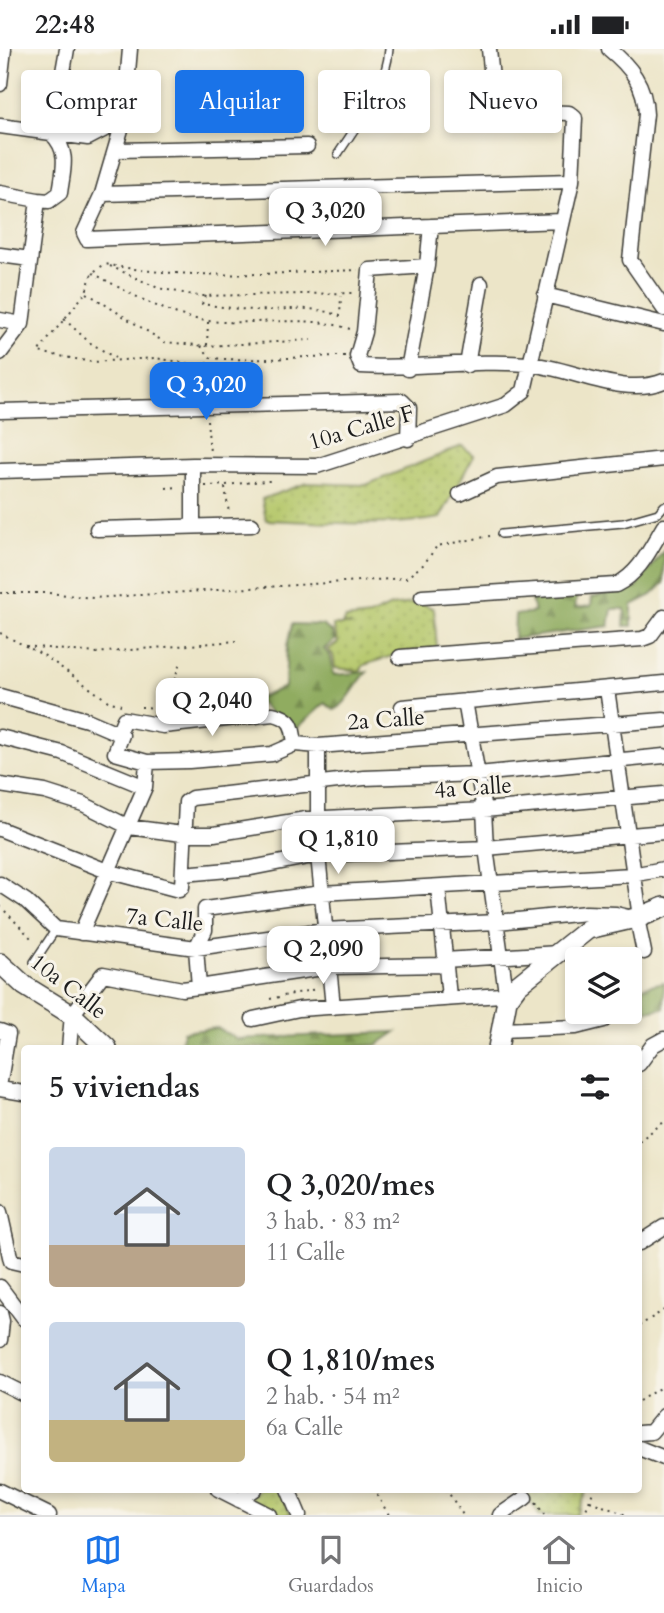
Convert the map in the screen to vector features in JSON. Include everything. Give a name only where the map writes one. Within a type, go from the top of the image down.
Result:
[{"type":"street","points":[[0,84],[4,49]]},
{"type":"street","points":[[52,134],[67,49]]},
{"type":"street","points":[[128,70],[130,49]]},
{"type":"street","points":[[489,49],[495,108],[503,111],[569,113],[575,118],[572,181],[528,364]]},
{"type":"street","points":[[609,49],[635,76],[645,95],[646,114],[630,260],[664,309]]},
{"type":"street","points":[[0,126],[88,138],[98,133]]},
{"type":"street","points":[[121,133],[102,194],[84,233],[86,239],[562,221]]},
{"type":"street","points":[[0,193],[49,201],[60,193],[65,152],[63,145],[52,134]]},
{"type":"street","points":[[117,151],[306,146]]},
{"type":"street","points":[[102,194],[572,181]]},
{"type":"street","points":[[0,353],[22,324],[38,200]]},
{"type":"street","points":[[408,369],[427,266],[431,226]]},
{"type":"street","points":[[0,255],[30,258]]},
{"type":"street","points":[[427,266],[370,269],[364,332],[356,356],[361,366],[408,369],[528,364],[638,387],[664,381]]},
{"type":"street","points":[[467,365],[481,284]]},
{"type":"street","points":[[545,295],[664,324]]},
{"type":"street","points":[[0,320],[22,324]]},
{"type":"street","name":"10a Calle F","points":[[0,471],[193,465],[317,466],[408,439],[506,405],[524,391],[528,364]]},
{"type":"street","points":[[0,411],[402,401],[409,408],[408,439]]},
{"type":"street","points":[[460,494],[497,477],[664,459]]},
{"type":"street","points":[[193,465],[193,526]]},
{"type":"street","points":[[97,529],[252,525]]},
{"type":"street","points":[[422,597],[616,585],[629,579],[664,526]]},
{"type":"street","points":[[400,657],[642,639],[650,636],[664,617]]},
{"type":"street","points":[[402,707],[664,683]]},
{"type":"street","points":[[607,689],[636,918],[644,952]]},
{"type":"street","points":[[0,696],[87,720],[120,735],[124,719],[163,726],[273,714],[285,716],[292,722],[295,744]]},
{"type":"street","points":[[465,701],[484,810],[486,848],[503,956],[504,997],[500,1039],[588,1024]]},
{"type":"street","name":"2a Calle","points":[[120,735],[115,751],[147,762],[272,754],[295,744],[318,746],[664,720]]},
{"type":"street","points":[[0,737],[62,753],[145,787]]},
{"type":"street","points":[[318,746],[318,855],[333,1007]]},
{"type":"street","points":[[0,829],[107,871],[179,890],[183,874],[182,834],[186,802],[191,798],[364,778],[478,774],[664,756]]},
{"type":"street","points":[[81,933],[145,787],[147,762]]},
{"type":"street","name":"4a Calle","points":[[0,785],[45,792],[83,804],[129,827],[182,834],[214,834],[306,819],[484,810],[664,794]]},
{"type":"street","points":[[183,874],[251,868],[318,855],[486,848],[664,832]]},
{"type":"street","points":[[194,988],[195,948],[205,930],[203,910],[322,893],[632,875],[664,869]]},
{"type":"street","points":[[0,884],[26,901],[56,929]]},
{"type":"street","points":[[438,887],[449,997]]},
{"type":"street","points":[[253,1019],[333,1007],[449,997],[504,997],[588,929],[636,918],[664,907]]},
{"type":"street","name":"7a Calle","points":[[56,929],[195,948],[324,930],[498,922],[586,913],[616,913],[636,918]]},
{"type":"street","points":[[69,1045],[72,1015],[100,976],[107,974],[194,988],[329,967],[559,953]]},
{"type":"street","name":"10a Calle","points":[[0,963],[25,986],[72,1015],[104,1045]]},
{"type":"street","points":[[0,1081],[4,1031]]},
{"type":"street","points":[[642,1060],[653,1045],[664,1039]]},
{"type":"street","points":[[0,1089],[21,1092]]},
{"type":"street","points":[[0,1212],[11,1261],[21,1263]]},
{"type":"street","points":[[642,1241],[664,1227]]},
{"type":"street","points":[[0,1287],[21,1315]]},
{"type":"street","points":[[0,1313],[0,1340]]},
{"type":"street","points":[[0,1383],[21,1393]]},
{"type":"street","points":[[642,1433],[651,1432],[664,1416]]},
{"type":"street","points":[[642,1449],[664,1458]]},
{"type":"street","points":[[0,1490],[40,1513]]},
{"type":"street","points":[[229,1493],[269,1515]]},
{"type":"street","points":[[290,1493],[299,1515]]},
{"type":"street","points":[[500,1515],[525,1498]]},
{"type":"lane","points":[[338,154],[371,102],[389,63],[390,49]]},
{"type":"lane","points":[[501,534],[623,523],[658,513],[664,506]]},
{"type":"lane","points":[[34,962],[56,929]]},
{"type":"path","points":[[105,264],[158,288],[206,296],[324,292],[341,295],[369,292]]},
{"type":"path","points":[[211,358],[205,366],[173,359],[92,362],[38,352],[86,292],[92,273],[105,264],[159,272],[210,274],[370,269]]},
{"type":"path","points":[[92,273],[150,302],[208,321],[318,324],[364,332]]},
{"type":"path","points":[[86,292],[164,342],[207,346],[311,340]]},
{"type":"path","points":[[206,296],[202,304],[268,310],[298,307],[328,311],[340,316],[341,295]]},
{"type":"path","points":[[63,318],[89,342],[117,359]]},
{"type":"path","points":[[207,346],[208,321]]},
{"type":"path","points":[[201,345],[211,358],[253,361],[280,357],[356,356]]},
{"type":"path","points":[[205,405],[210,455]]},
{"type":"path","points":[[166,488],[224,486],[242,480],[273,481]]},
{"type":"path","points":[[224,486],[229,521]]},
{"type":"path","points":[[0,593],[49,593],[93,598],[406,578],[424,565],[437,545],[501,534]]},
{"type":"path","points":[[0,633],[45,656],[108,701],[128,707]]},
{"type":"path","points":[[25,646],[95,653],[236,641]]},
{"type":"path","points":[[139,707],[162,708],[176,697],[175,678],[180,662]]},
{"type":"path","points":[[0,906],[33,940]]},
{"type":"path","points":[[270,999],[331,986]]},
{"type":"path","points":[[642,1138],[664,1122]]},
{"type":"path","points":[[642,1324],[664,1310]]},
{"type":"path","points":[[642,1399],[664,1385]]},
{"type":"path","points":[[375,1493],[389,1515]]},
{"type":"path","points":[[449,1493],[463,1515]]},
{"type":"path","points":[[584,1515],[593,1493]]},
{"type":"path","points":[[590,1501],[626,1515]]},
{"type":"green space","points":[[462,446],[474,455],[440,518],[375,524],[266,520],[262,499],[307,483],[366,485]]},
{"type":"green space","points":[[664,550],[664,583],[652,595],[632,605],[632,626],[624,626],[625,609],[612,609],[609,626],[514,639],[515,615],[535,612],[531,600],[577,595],[575,608],[591,606],[592,597],[636,588]]},
{"type":"green space","points":[[419,602],[434,609],[437,649],[404,652],[364,665],[360,671],[335,668],[333,655],[328,649],[338,643],[333,625],[352,625],[342,624],[345,619],[370,616],[391,606]]},
{"type":"green space","points":[[292,624],[322,625],[332,632],[335,640],[324,649],[330,655],[334,675],[367,672],[339,707],[334,710],[325,703],[285,739],[278,721],[256,699],[285,687],[287,646]]},
{"type":"green space","points":[[664,982],[664,1008],[647,1011],[642,987]]},
{"type":"green space","points":[[217,1028],[237,1039],[396,1032],[377,1045],[181,1045],[183,1032]]},
{"type":"green space","points":[[253,1493],[281,1493],[291,1515],[275,1515],[248,1496]]},
{"type":"green space","points":[[525,1493],[586,1493],[577,1515],[539,1515]]}]
